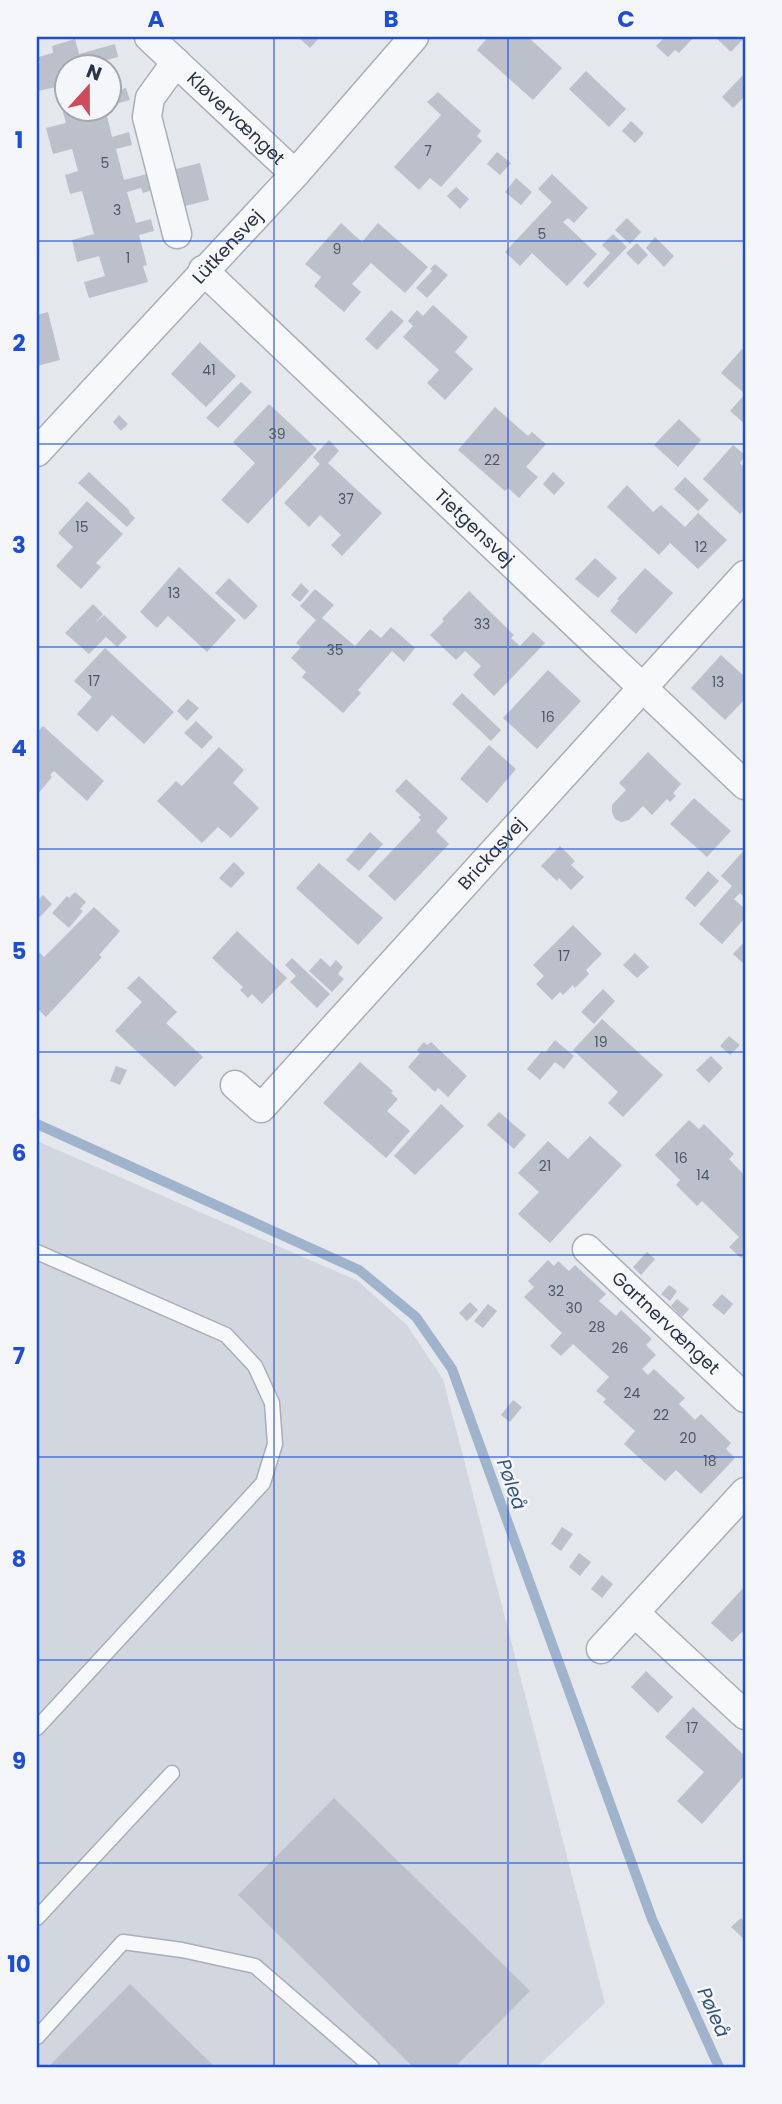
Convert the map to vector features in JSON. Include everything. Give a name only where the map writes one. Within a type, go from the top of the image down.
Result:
[{"type":"street","name":"Kløvervænget","points":[[149,37],[295,173]]},
{"type":"street","name":"Lütkensvej","points":[[37,450],[295,173],[414,37]]},
{"type":"street","name":"Kløvervænget","points":[[176,62],[150,97],[147,117],[177,234]]},
{"type":"street","name":"Tietgensvej","points":[[203,270],[745,785]]},
{"type":"street","name":"Brickasvej","points":[[235,1084],[261,1108],[745,575]]},
{"type":"street","name":"Gartnervænget","points":[[587,1249],[745,1398]]},
{"type":"street","points":[[601,1649],[745,1492]]},
{"type":"street","points":[[635,1613],[745,1714]]},
{"type":"lane","points":[[37,1252],[226,1335],[255,1366],[272,1403],[275,1444],[262,1483],[37,1728]]},
{"type":"lane","points":[[37,1918],[172,1773]]},
{"type":"lane","points":[[37,2037],[123,1942],[182,1950],[255,1966],[372,2067]]},
{"type":"shaded area","points":[[37,1141],[358,1281],[407,1325],[443,1379],[605,2003],[537,2067],[37,2067]]},
{"type":"building","points":[[298,37],[320,37],[310,48]]},
{"type":"building","points":[[488,37],[528,37],[562,68],[533,100],[477,50]]},
{"type":"building","points":[[665,37],[694,37],[679,53],[675,50],[668,57],[656,46]]},
{"type":"building","points":[[715,37],[745,37],[731,52]]},
{"type":"building","points":[[75,39],[78,52],[53,52],[52,46]]},
{"type":"building","points":[[115,44],[117,52],[86,52]]},
{"type":"building","points":[[52,53],[52,88],[38,91],[37,63],[40,63],[38,57]]},
{"type":"building","points":[[586,71],[626,109],[609,127],[569,89]]},
{"type":"building","points":[[745,73],[745,96],[733,108],[722,97]]},
{"type":"building","points":[[126,88],[130,100],[122,102],[122,89]]},
{"type":"building","points":[[438,92],[481,131],[477,136],[482,141],[441,187],[430,178],[419,190],[394,167],[441,115],[427,102]]},
{"type":"building","points":[[631,121],[644,133],[635,143],[622,131]]},
{"type":"building","points":[[108,122],[112,137],[129,132],[132,145],[116,149],[124,180],[147,174],[152,190],[143,193],[141,188],[127,192],[136,223],[151,219],[154,231],[139,235],[147,265],[143,266],[148,282],[89,298],[84,282],[105,276],[99,256],[77,262],[72,240],[94,234],[82,191],[70,194],[65,175],[78,171],[72,149],[53,154],[46,128],[66,123]]},
{"type":"building","points":[[497,152],[511,163],[500,175],[487,164]]},
{"type":"building","points":[[200,163],[209,200],[185,206],[176,169]]},
{"type":"building","points":[[552,174],[588,208],[574,223],[568,218],[563,222],[597,254],[567,286],[532,253],[520,266],[505,252],[552,202],[538,189]]},
{"type":"building","points":[[516,178],[532,192],[521,205],[505,192]]},
{"type":"building","points":[[456,187],[469,199],[460,209],[447,196]]},
{"type":"building","points":[[627,218],[641,232],[630,244],[615,230]]},
{"type":"building","points":[[341,223],[362,242],[378,223],[428,267],[405,293],[371,263],[352,284],[361,292],[344,312],[314,286],[321,277],[305,264]]},
{"type":"building","points":[[613,234],[627,247],[588,288],[583,283],[610,253],[602,245]]},
{"type":"building","points":[[655,237],[674,256],[664,267],[646,248]]},
{"type":"building","points":[[637,243],[648,255],[638,265],[626,253]]},
{"type":"building","points":[[435,264],[448,275],[427,298],[416,288]]},
{"type":"building","points":[[433,305],[468,337],[455,352],[473,369],[445,400],[427,383],[439,370],[403,337],[413,326],[408,321],[417,310],[423,316]]},
{"type":"building","points":[[391,310],[404,321],[377,350],[365,339]]},
{"type":"building","points":[[48,312],[60,360],[37,366],[37,315]]},
{"type":"building","points":[[200,342],[236,376],[206,407],[171,374]]},
{"type":"building","points":[[742,349],[745,351],[745,394],[721,373]]},
{"type":"building","points":[[241,382],[252,392],[218,428],[206,418]]},
{"type":"building","points":[[745,394],[745,424],[730,411]]},
{"type":"building","points":[[269,404],[317,449],[248,524],[221,500],[255,463],[233,442]]},
{"type":"building","points":[[495,407],[528,436],[532,432],[546,444],[526,467],[538,477],[519,498],[508,488],[505,491],[458,450]]},
{"type":"building","points":[[119,415],[128,424],[121,431],[113,422]]},
{"type":"building","points":[[679,419],[701,440],[678,467],[654,445]]},
{"type":"building","points":[[329,440],[339,451],[328,463],[382,513],[342,556],[331,545],[341,535],[320,515],[309,527],[284,503],[320,464],[313,457]]},
{"type":"building","points":[[733,445],[745,455],[740,463],[745,468],[745,509],[740,514],[703,479]]},
{"type":"building","points":[[89,472],[135,518],[127,527],[78,483]]},
{"type":"building","points":[[553,472],[565,483],[554,495],[543,484]]},
{"type":"building","points":[[685,477],[709,500],[698,511],[674,489]]},
{"type":"building","points":[[627,485],[653,512],[661,505],[685,527],[698,513],[727,540],[698,569],[670,543],[659,555],[607,507]]},
{"type":"building","points":[[87,501],[123,534],[96,563],[101,567],[81,589],[56,566],[73,547],[58,533]]},
{"type":"building","points":[[595,558],[617,578],[598,598],[575,579]]},
{"type":"building","points":[[179,567],[236,620],[207,652],[168,616],[157,628],[140,612]]},
{"type":"building","points":[[645,568],[673,593],[636,634],[610,611],[619,600],[617,599]]},
{"type":"building","points":[[229,578],[258,606],[245,620],[215,593]]},
{"type":"building","points":[[301,583],[309,591],[300,602],[291,595]]},
{"type":"building","points":[[315,589],[334,605],[322,618],[355,646],[370,629],[381,638],[391,627],[415,648],[404,662],[392,651],[358,690],[361,693],[343,713],[302,677],[306,672],[291,658],[301,647],[296,643],[316,620],[300,606]]},
{"type":"building","points":[[469,591],[514,635],[511,638],[520,646],[533,632],[545,643],[494,696],[473,675],[481,666],[465,651],[456,660],[430,635]]},
{"type":"building","points":[[93,604],[103,614],[95,623],[104,615],[127,637],[117,647],[106,637],[89,654],[65,633]]},
{"type":"building","points":[[105,648],[174,712],[144,744],[112,715],[97,732],[77,714],[92,697],[74,681]]},
{"type":"building","points":[[721,655],[745,677],[745,699],[725,720],[691,688]]},
{"type":"building","points":[[548,670],[581,701],[537,749],[503,718]]},
{"type":"building","points":[[462,693],[501,730],[491,741],[452,704]]},
{"type":"building","points":[[188,699],[199,708],[187,721],[177,711]]},
{"type":"building","points":[[196,721],[213,737],[202,749],[184,733]]},
{"type":"building","points":[[43,726],[104,781],[87,801],[54,771],[37,795],[37,733]]},
{"type":"building","points":[[489,745],[516,769],[487,803],[460,779]]},
{"type":"building","points":[[219,747],[244,770],[233,783],[259,808],[231,838],[218,827],[202,843],[157,801],[176,781],[182,786]]},
{"type":"building","points":[[648,752],[681,784],[673,793],[676,796],[670,802],[667,799],[652,815],[643,806],[629,820],[621,822],[615,819],[612,812],[612,805],[626,790],[619,783]]},
{"type":"building","points":[[406,779],[448,818],[436,831],[449,844],[395,901],[368,876],[421,820],[418,817],[421,815],[395,791]]},
{"type":"building","points":[[694,798],[731,831],[707,857],[670,824]]},
{"type":"building","points":[[370,832],[383,844],[359,871],[346,860]]},
{"type":"building","points":[[560,846],[575,861],[571,865],[584,877],[571,890],[541,866]]},
{"type":"building","points":[[745,849],[745,898],[740,893],[734,899],[745,909],[745,918],[722,944],[699,924],[732,886],[721,876]]},
{"type":"building","points":[[234,862],[245,873],[231,888],[219,878]]},
{"type":"building","points":[[319,863],[383,918],[358,945],[296,888]]},
{"type":"building","points":[[708,871],[719,881],[695,907],[685,898]]},
{"type":"building","points":[[75,892],[86,902],[80,909],[83,911],[69,928],[52,913],[67,896],[69,898]]},
{"type":"building","points":[[43,895],[52,904],[40,917],[37,914],[37,902]]},
{"type":"building","points":[[94,907],[120,931],[99,955],[102,957],[46,1017],[37,1008],[37,950],[44,957]]},
{"type":"building","points":[[573,925],[602,954],[586,970],[589,974],[575,988],[573,985],[563,995],[560,992],[552,1000],[536,984],[544,976],[533,965]]},
{"type":"building","points":[[237,931],[287,978],[262,1004],[252,994],[248,998],[240,990],[243,987],[212,958]]},
{"type":"building","points":[[745,941],[745,965],[733,954]]},
{"type":"building","points":[[635,953],[649,967],[637,978],[623,965]]},
{"type":"building","points":[[292,958],[330,994],[317,1008],[290,982],[296,976],[285,965]]},
{"type":"building","points":[[321,958],[330,967],[336,960],[343,967],[338,974],[344,979],[332,992],[309,971]]},
{"type":"building","points":[[139,976],[177,1012],[166,1023],[203,1057],[175,1087],[115,1031],[142,1002],[127,988]]},
{"type":"building","points":[[603,989],[615,1001],[594,1024],[581,1012]]},
{"type":"building","points":[[602,1019],[663,1075],[623,1117],[608,1103],[618,1092],[573,1050]]},
{"type":"building","points":[[729,1036],[740,1045],[730,1055],[720,1046]]},
{"type":"building","points":[[555,1040],[574,1056],[564,1069],[555,1062],[540,1080],[527,1069]]},
{"type":"building","points":[[424,1042],[427,1045],[431,1042],[467,1076],[448,1097],[438,1088],[435,1092],[408,1067],[420,1053],[417,1050]]},
{"type":"building","points":[[711,1056],[723,1068],[709,1083],[696,1070]]},
{"type":"building","points":[[360,1062],[393,1091],[391,1093],[398,1099],[387,1111],[410,1131],[386,1158],[323,1103]]},
{"type":"building","points":[[116,1066],[127,1070],[120,1085],[110,1081]]},
{"type":"building","points":[[441,1104],[464,1126],[415,1175],[394,1156]]},
{"type":"building","points":[[499,1112],[526,1135],[514,1149],[487,1125]]},
{"type":"building","points":[[689,1120],[699,1129],[704,1124],[734,1154],[729,1159],[745,1176],[745,1254],[741,1258],[729,1247],[739,1237],[702,1201],[697,1206],[676,1185],[680,1180],[655,1155]]},
{"type":"building","points":[[590,1136],[622,1165],[550,1243],[518,1214],[539,1192],[518,1173],[548,1141],[568,1159]]},
{"type":"building","points":[[647,1252],[655,1259],[641,1275],[633,1267]]},
{"type":"building","points":[[548,1260],[554,1266],[558,1261],[569,1271],[575,1265],[606,1294],[599,1301],[616,1316],[621,1310],[652,1339],[646,1345],[656,1355],[642,1369],[648,1375],[654,1369],[685,1398],[679,1404],[695,1420],[701,1414],[731,1443],[726,1449],[735,1458],[701,1494],[676,1470],[665,1481],[624,1444],[635,1431],[603,1402],[606,1399],[596,1391],[609,1377],[573,1344],[561,1356],[550,1346],[562,1333],[524,1297],[534,1287],[528,1281]]},
{"type":"building","points":[[669,1285],[677,1291],[670,1301],[661,1294]]},
{"type":"building","points":[[722,1294],[733,1304],[724,1315],[712,1305]]},
{"type":"building","points":[[677,1299],[689,1309],[682,1317],[671,1306]]},
{"type":"building","points":[[470,1302],[478,1310],[467,1321],[459,1313]]},
{"type":"building","points":[[488,1304],[497,1311],[483,1328],[474,1321]]},
{"type":"building","points":[[513,1400],[522,1407],[510,1422],[501,1415]]},
{"type":"building","points":[[562,1527],[573,1534],[561,1551],[551,1544]]},
{"type":"building","points":[[579,1553],[591,1562],[580,1576],[569,1567]]},
{"type":"building","points":[[602,1575],[613,1584],[602,1598],[591,1589]]},
{"type":"building","points":[[745,1586],[745,1635],[742,1632],[732,1642],[711,1623]]},
{"type":"building","points":[[646,1671],[673,1697],[658,1713],[631,1687]]},
{"type":"building","points":[[693,1707],[745,1756],[745,1775],[702,1824],[677,1801],[704,1772],[665,1737]]},
{"type":"building","points":[[334,1798],[530,1991],[455,2067],[413,2067],[238,1895]]},
{"type":"building","points":[[741,1918],[745,1922],[745,1940],[731,1927]]},
{"type":"building","points":[[130,1984],[215,2067],[48,2067]]},
{"type":"waterway","name":"Pøleå","points":[[37,1124],[359,1270],[416,1317],[452,1369],[652,1919],[719,2067]]}]
